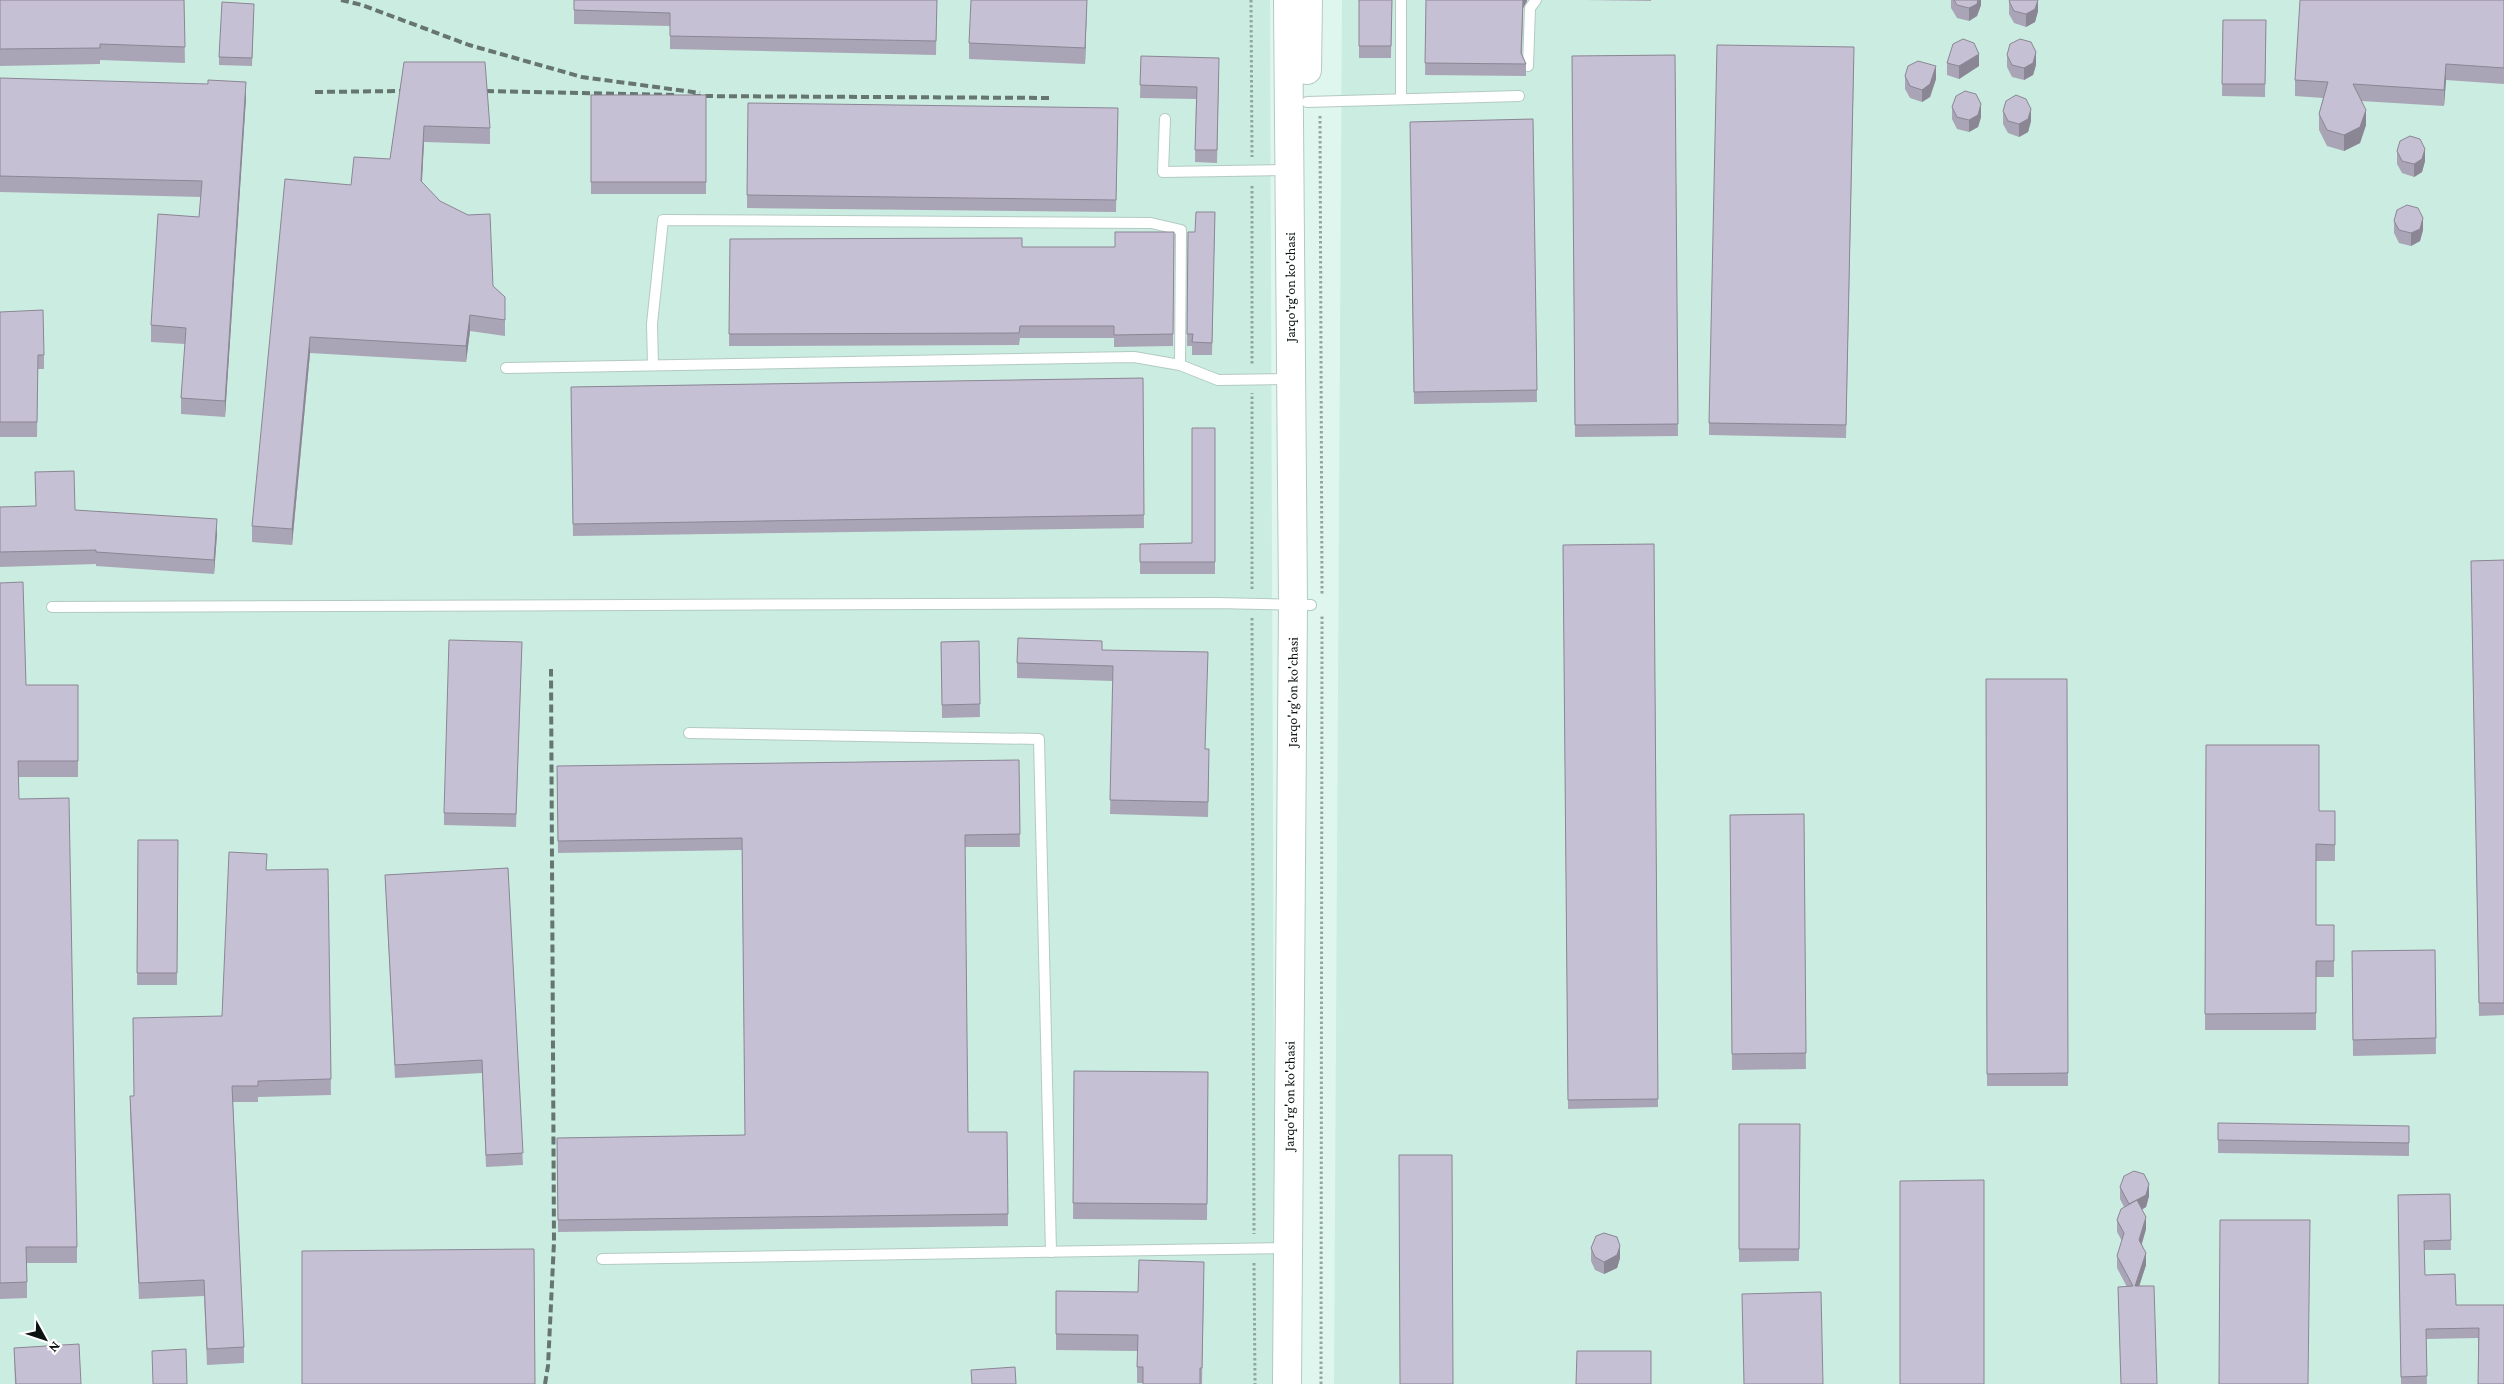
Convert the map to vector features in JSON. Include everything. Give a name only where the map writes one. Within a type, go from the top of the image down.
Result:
[{"type":"main road","name":"Jarqo'rg'on ko'chasi","points":[[1287,1384],[1288,1248],[1312,606],[1291,379],[1288,0]]},
{"type":"main road","name":"Jarqo'rg'on ko'chasi","points":[[1306,1384],[1314,102],[1308,0]]},
{"type":"lane","points":[[1401,0],[1401,99]]},
{"type":"lane","points":[[1528,66],[1530,8],[1536,0]]},
{"type":"lane","points":[[1314,102],[1519,96]]},
{"type":"lane","points":[[1165,119],[1163,172],[1289,170]]},
{"type":"lane","points":[[653,365],[652,324],[663,220],[673,220],[1151,223],[1181,230],[1180,365]]},
{"type":"lane","points":[[506,368],[1134,357],[1180,365],[1218,380],[1291,379]]},
{"type":"lane","points":[[52,607],[1252,603],[1312,606]]},
{"type":"lane","points":[[689,732],[1038,739],[1051,1252]]},
{"type":"lane","points":[[602,1259],[1288,1248]]},
{"type":"path","points":[[1252,0],[1255,1384]]},
{"type":"path","points":[[1314,102],[1312,606],[1321,1384]]},
{"type":"shaded area","points":[[0,0],[1270,0],[1275,1384],[0,1384]]},
{"type":"shaded area","points":[[1342,0],[2504,0],[2504,1384],[1334,1384]]},
{"type":"building","points":[[0,0],[184,0],[185,47],[100,44],[100,48],[0,49]]},
{"type":"building","points":[[574,0],[937,0],[936,41],[670,36],[670,13],[574,10]]},
{"type":"building","points":[[971,0],[1087,0],[1085,48],[969,43]]},
{"type":"building","points":[[1359,0],[1392,0],[1391,46],[1359,46]]},
{"type":"building","points":[[1426,0],[1523,0],[1521,53],[1526,64],[1425,63]]},
{"type":"building","points":[[1954,0],[1978,0],[1977,4],[1969,8],[1957,5]]},
{"type":"building","points":[[2010,0],[2038,0],[2035,9],[2026,14],[2014,11]]},
{"type":"building","points":[[2300,0],[2504,0],[2504,68],[2446,64],[2444,90],[2353,84],[2366,110],[2360,127],[2344,135],[2327,130],[2319,114],[2328,82],[2295,80]]},
{"type":"building","points":[[222,2],[254,4],[252,58],[219,57]]},
{"type":"building","points":[[2223,20],[2266,20],[2265,84],[2222,84]]},
{"type":"building","points":[[1963,39],[1974,43],[1979,54],[1959,66],[1947,63],[1953,44]]},
{"type":"building","points":[[2020,39],[2031,42],[2036,52],[2033,63],[2024,68],[2012,65],[2007,55],[2010,44]]},
{"type":"building","points":[[1717,45],[1854,47],[1846,425],[1709,423]]},
{"type":"building","points":[[1675,55],[1678,424],[1575,425],[1572,56]]},
{"type":"building","points":[[1141,56],[1219,58],[1217,150],[1195,150],[1197,87],[1140,85]]},
{"type":"building","points":[[1918,61],[1936,66],[1930,84],[1922,90],[1910,86],[1905,76],[1908,66]]},
{"type":"building","points":[[404,62],[485,62],[490,128],[424,126],[421,181],[440,201],[468,215],[490,214],[493,286],[505,297],[505,320],[470,315],[466,346],[310,337],[292,529],[252,526],[285,179],[351,185],[354,157],[390,159]]},
{"type":"building","points":[[0,78],[208,84],[208,80],[246,82],[225,401],[181,398],[186,328],[151,325],[158,214],[199,217],[202,181],[0,176]]},
{"type":"building","points":[[1965,91],[1976,94],[1981,104],[1978,115],[1969,120],[1957,117],[1952,107],[1956,96]]},
{"type":"building","points":[[591,95],[706,95],[706,182],[591,182]]},
{"type":"building","points":[[2016,95],[2026,99],[2031,109],[2028,119],[2019,124],[2008,121],[2003,111],[2006,101]]},
{"type":"building","points":[[748,103],[1118,108],[1116,200],[747,195]]},
{"type":"building","points":[[1533,119],[1537,390],[1414,392],[1410,122]]},
{"type":"building","points":[[2410,136],[2420,139],[2425,149],[2422,159],[2414,164],[2402,161],[2397,151],[2400,141]]},
{"type":"building","points":[[2407,205],[2418,208],[2423,218],[2420,229],[2411,233],[2399,230],[2394,221],[2397,210]]},
{"type":"building","points":[[1196,212],[1215,212],[1212,343],[1192,342],[1193,334],[1187,334],[1188,232],[1195,232]]},
{"type":"building","points":[[1115,232],[1174,232],[1173,334],[1114,335],[1114,326],[1020,326],[1019,333],[729,334],[730,239],[1022,238],[1022,247],[1115,247]]},
{"type":"building","points":[[43,310],[44,355],[38,355],[37,422],[0,422],[0,312]]},
{"type":"building","points":[[1143,378],[1144,515],[573,524],[571,387]]},
{"type":"building","points":[[1192,428],[1215,428],[1215,562],[1140,562],[1140,544],[1192,543]]},
{"type":"building","points":[[74,471],[75,510],[217,519],[214,560],[96,552],[96,550],[0,552],[0,507],[36,506],[35,472]]},
{"type":"building","points":[[1654,544],[1658,1099],[1568,1100],[1563,545]]},
{"type":"building","points":[[2504,560],[2504,1003],[2479,1003],[2471,561]]},
{"type":"building","points":[[23,582],[26,685],[78,685],[78,761],[18,761],[19,799],[69,798],[77,1247],[26,1247],[27,1282],[0,1283],[0,583]]},
{"type":"building","points":[[1018,638],[1102,641],[1102,650],[1208,652],[1205,749],[1209,749],[1208,802],[1110,800],[1113,666],[1017,663]]},
{"type":"building","points":[[449,640],[522,642],[516,814],[444,813]]},
{"type":"building","points":[[979,641],[980,704],[942,705],[941,642]]},
{"type":"building","points":[[1986,679],[2067,679],[2068,1073],[1987,1074]]},
{"type":"building","points":[[2206,745],[2319,745],[2319,811],[2335,811],[2335,845],[2316,844],[2316,925],[2334,925],[2334,961],[2316,961],[2316,1013],[2205,1014]]},
{"type":"building","points":[[1019,760],[1020,834],[965,835],[968,1132],[1007,1132],[1008,1214],[558,1220],[557,1138],[745,1135],[742,838],[558,841],[557,766]]},
{"type":"building","points":[[1804,814],[1806,1053],[1732,1054],[1730,815]]},
{"type":"building","points":[[138,840],[178,840],[177,973],[137,973]]},
{"type":"building","points":[[229,852],[267,854],[266,870],[328,869],[331,1079],[258,1081],[258,1086],[232,1086],[244,1347],[207,1349],[204,1280],[139,1283],[130,1096],[134,1096],[133,1018],[222,1016]]},
{"type":"building","points":[[508,868],[523,1153],[486,1155],[482,1060],[395,1065],[385,875]]},
{"type":"building","points":[[2435,950],[2436,1038],[2353,1040],[2352,951]]},
{"type":"building","points":[[1074,1071],[1208,1072],[1207,1204],[1073,1203]]},
{"type":"building","points":[[2218,1123],[2409,1126],[2409,1143],[2218,1140]]},
{"type":"building","points":[[1739,1124],[1800,1124],[1799,1249],[1739,1249]]},
{"type":"building","points":[[1399,1155],[1452,1155],[1453,1384],[1400,1384]]},
{"type":"building","points":[[2134,1171],[2144,1174],[2149,1184],[2146,1195],[2129,1204],[2120,1187],[2124,1176]]},
{"type":"building","points":[[1984,1180],[1984,1384],[1900,1384],[1900,1181]]},
{"type":"building","points":[[2450,1194],[2451,1240],[2424,1241],[2425,1275],[2455,1274],[2456,1305],[2504,1305],[2504,1384],[2478,1384],[2479,1328],[2426,1329],[2427,1376],[2401,1377],[2398,1195]]},
{"type":"building","points":[[2137,1200],[2146,1217],[2139,1240],[2146,1253],[2135,1286],[2154,1286],[2157,1384],[2121,1384],[2118,1287],[2133,1286],[2117,1256],[2124,1233],[2117,1220],[2121,1209]]},
{"type":"building","points":[[2220,1220],[2310,1220],[2308,1384],[2219,1384]]},
{"type":"building","points":[[1604,1233],[1617,1237],[1620,1246],[1617,1255],[1604,1262],[1595,1257],[1591,1248],[1596,1236]]},
{"type":"building","points":[[534,1249],[535,1384],[302,1384],[302,1251]]},
{"type":"building","points":[[1139,1260],[1204,1262],[1200,1384],[1143,1384],[1143,1367],[1137,1367],[1138,1335],[1056,1334],[1056,1291],[1138,1292]]},
{"type":"building","points":[[1821,1292],[1823,1384],[1744,1384],[1742,1294]]},
{"type":"building","points":[[79,1344],[81,1384],[16,1384],[14,1348]]},
{"type":"building","points":[[186,1349],[187,1384],[153,1384],[152,1351]]},
{"type":"building","points":[[1577,1351],[1651,1351],[1651,1384],[1576,1384]]},
{"type":"building","points":[[1015,1367],[1016,1384],[972,1384],[971,1370]]},
{"type":"railway","points":[[341,0],[362,5],[469,45],[582,77],[700,93]]},
{"type":"railway","points":[[315,92],[402,91]]},
{"type":"railway","points":[[486,91],[676,95]]},
{"type":"railway","points":[[693,96],[1053,98]]},
{"type":"railway","points":[[545,1384],[548,1366],[554,1242],[551,669]]}]
